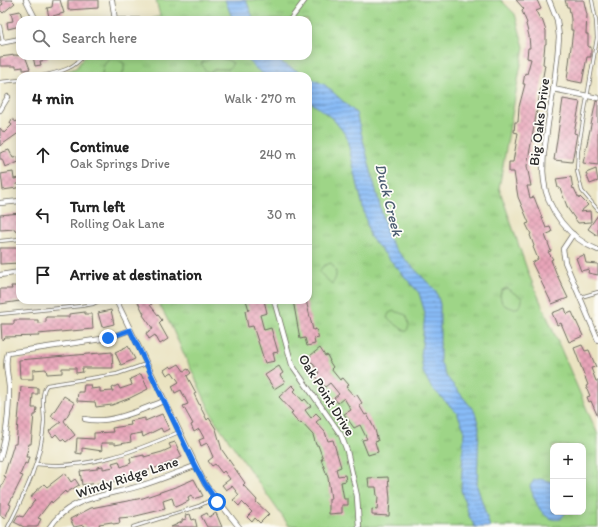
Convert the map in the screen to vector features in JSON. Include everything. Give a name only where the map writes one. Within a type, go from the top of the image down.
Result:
[{"type":"street","points":[[26,0],[34,16]]},
{"type":"street","points":[[112,0],[114,16]]},
{"type":"street","points":[[293,16],[305,0]]},
{"type":"street","name":"Big Oaks Drive","points":[[550,0],[556,20],[559,38],[544,156],[544,181],[554,211],[573,234],[598,250]]},
{"type":"street","points":[[2,42],[16,40]]},
{"type":"street","points":[[553,89],[598,98]]},
{"type":"street","points":[[0,110],[8,97]]},
{"type":"street","points":[[0,203],[16,201]]},
{"type":"street","points":[[573,234],[566,244],[563,255],[598,338]]},
{"type":"street","points":[[0,276],[16,273]]},
{"type":"street","points":[[118,304],[195,466],[214,498],[239,527]]},
{"type":"street","name":"Oak Point Drive","points":[[275,304],[292,365],[341,434],[348,451],[357,496],[359,527]]},
{"type":"street","points":[[0,458],[7,428],[9,386],[5,360],[8,352],[108,338],[130,330]]},
{"type":"street","points":[[84,419],[95,422],[115,418],[164,401]]},
{"type":"street","name":"Windy Ridge Lane","points":[[50,527],[57,516],[70,507],[89,498],[144,485],[195,466]]},
{"type":"lane","points":[[592,0],[596,20],[597,38],[578,151],[577,171],[582,191],[598,210]]},
{"type":"lane","points":[[0,26],[2,42]]},
{"type":"lane","points":[[57,72],[69,69],[80,60]]},
{"type":"lane","points":[[0,82],[16,80]]},
{"type":"lane","points":[[0,241],[16,239]]},
{"type":"lane","points":[[580,297],[598,292]]},
{"type":"lane","points":[[0,314],[93,304]]},
{"type":"lane","points":[[8,527],[28,488],[36,464],[44,423],[44,390],[47,385],[117,374],[146,364]]},
{"type":"lane","points":[[36,464],[62,465],[107,459],[139,449],[179,432]]},
{"type":"lane","points":[[133,527],[199,506],[214,498]]},
{"type":"green space","points":[[156,0],[501,0],[515,14],[524,47],[499,188],[529,275],[598,435],[598,527],[289,526],[214,419],[171,326],[159,304],[312,304],[312,72],[64,72],[76,68],[82,60],[312,60],[312,16],[160,16]]},
{"type":"green space","points":[[107,60],[118,60],[124,63],[124,71],[102,72],[103,67]]},
{"type":"green space","points":[[208,60],[228,60],[233,63],[229,69],[215,69],[208,72],[201,63]]},
{"type":"green space","points":[[331,263],[336,274],[332,284],[319,272],[323,266]]},
{"type":"green space","points":[[506,288],[522,298],[522,302],[518,307],[512,308],[502,303],[500,295],[502,290]]},
{"type":"green space","points":[[394,311],[406,315],[409,324],[406,332],[387,318],[389,313]]},
{"type":"water","points":[[225,0],[246,0],[252,16],[231,16]]},
{"type":"water","points":[[248,60],[279,60],[299,72],[260,72]]},
{"type":"water","points":[[312,79],[325,85],[356,113],[388,237],[396,250],[436,291],[440,304],[440,361],[446,376],[475,412],[479,427],[477,486],[490,527],[475,527],[469,516],[461,490],[464,429],[457,413],[431,387],[423,372],[421,356],[425,313],[419,293],[370,237],[346,135],[333,119],[312,103]]},
{"type":"water","points":[[540,479],[550,481],[550,515],[564,515],[561,519],[549,518],[540,510],[530,486],[534,480]]},
{"type":"building","points":[[0,0],[12,0],[15,3],[3,13],[0,10],[0,6],[3,4]]},
{"type":"building","points":[[53,0],[60,0],[64,13],[49,16],[47,8],[52,7]]},
{"type":"building","points":[[68,0],[98,0],[98,8],[68,10]]},
{"type":"building","points":[[516,0],[537,0],[541,9],[536,11],[540,19],[542,19],[546,31],[543,64],[545,65],[527,166],[531,186],[527,186],[530,198],[534,197],[546,228],[550,227],[552,232],[545,235],[551,251],[548,252],[553,259],[551,260],[568,298],[552,304],[532,263],[538,259],[533,247],[531,234],[526,224],[529,223],[518,197],[514,172],[509,172],[509,162],[513,162],[518,133],[514,132],[515,122],[518,122],[519,107],[525,84],[523,84],[525,73],[527,74],[531,59],[527,58],[528,48],[530,48],[527,23],[522,11],[524,9]]},
{"type":"building","points":[[565,0],[584,0],[587,15],[586,34],[588,34],[588,47],[591,47],[591,57],[587,57],[582,83],[567,80],[573,30],[571,30],[569,7],[567,7]]},
{"type":"building","points":[[20,11],[22,16],[16,16],[16,27],[8,29],[7,22],[13,21],[11,13]]},
{"type":"building","points":[[16,55],[16,60],[27,60],[30,69],[23,70],[23,67],[16,68],[16,66],[0,66],[0,57]]},
{"type":"building","points":[[34,60],[48,60],[40,61],[41,65],[35,66]]},
{"type":"building","points":[[563,99],[580,102],[574,133],[577,134],[572,162],[554,160]]},
{"type":"building","points":[[596,101],[598,102],[598,165],[583,163]]},
{"type":"building","points":[[12,119],[16,122],[16,135],[0,146],[0,128],[4,133],[12,125],[10,123]]},
{"type":"building","points":[[9,150],[13,158],[16,157],[16,163],[5,167],[2,159],[0,159],[0,153]]},
{"type":"building","points":[[596,169],[598,181],[590,184],[586,173]]},
{"type":"building","points":[[13,172],[14,179],[16,179],[16,188],[3,190],[1,174]]},
{"type":"building","points":[[571,177],[573,189],[574,188],[579,199],[580,197],[588,205],[580,212],[590,211],[591,222],[578,223],[568,209],[560,188],[558,188],[556,179]]},
{"type":"building","points":[[16,213],[16,231],[15,229],[0,230],[0,215]]},
{"type":"building","points":[[598,215],[598,236],[588,229]]},
{"type":"building","points":[[0,248],[16,248],[16,263],[0,264]]},
{"type":"building","points":[[584,255],[586,263],[598,264],[598,275],[588,273],[589,269],[581,271],[576,258]]},
{"type":"building","points":[[11,286],[16,286],[16,302],[0,304],[0,289],[12,289]]},
{"type":"building","points":[[139,304],[152,304],[150,305],[162,320],[159,323],[168,339],[160,344],[155,335],[149,339],[146,333],[153,329],[143,315],[144,314]]},
{"type":"building","points":[[247,304],[265,304],[267,313],[260,315],[264,330],[271,328],[278,352],[273,353],[275,361],[265,363],[253,326],[248,327],[245,311],[249,310]]},
{"type":"building","points":[[294,304],[307,304],[313,330],[316,329],[319,338],[314,339],[315,344],[307,346],[305,338],[300,339]]},
{"type":"building","points":[[565,308],[567,314],[572,312],[583,336],[569,342],[561,323],[557,325],[552,313]]},
{"type":"building","points":[[111,310],[114,324],[102,327],[98,313]]},
{"type":"building","points":[[85,312],[85,314],[92,314],[93,329],[38,334],[39,336],[5,337],[2,340],[1,324],[14,324],[14,320],[38,320],[38,323],[46,322],[46,317],[69,317],[69,314]]},
{"type":"building","points":[[582,345],[585,351],[589,350],[596,367],[591,368],[596,381],[598,381],[598,417],[591,401],[589,402],[587,397],[590,396],[586,386],[588,385],[574,348]]},
{"type":"building","points":[[128,346],[135,359],[121,365],[115,352]]},
{"type":"building","points":[[320,348],[325,356],[327,355],[333,367],[331,369],[340,380],[343,378],[349,385],[346,387],[354,396],[357,395],[362,403],[359,405],[365,415],[367,414],[375,430],[378,441],[375,442],[378,452],[368,455],[362,440],[367,439],[360,425],[354,428],[344,414],[351,410],[344,398],[338,403],[334,398],[339,394],[330,383],[325,387],[315,375],[319,373],[312,362],[309,364],[306,359]]},
{"type":"building","points":[[112,352],[113,368],[82,368],[83,372],[76,373],[76,368],[62,368],[62,373],[47,374],[46,369],[33,370],[33,379],[20,379],[19,360]]},
{"type":"building","points":[[179,364],[184,371],[188,369],[191,373],[187,376],[196,393],[194,394],[207,420],[209,418],[216,429],[222,450],[245,483],[243,485],[257,500],[256,502],[269,514],[260,523],[255,518],[252,522],[247,517],[252,512],[242,502],[239,506],[233,500],[239,495],[232,486],[226,490],[222,485],[230,479],[224,471],[222,473],[215,464],[212,466],[208,461],[213,457],[207,443],[201,446],[199,440],[204,438],[199,429],[194,432],[191,425],[193,424],[183,406],[188,404],[181,390],[175,393],[172,386],[179,382],[172,372],[167,375],[164,370],[170,366],[172,368]]},
{"type":"building","points":[[279,366],[283,373],[280,375],[285,382],[274,389],[265,375]]},
{"type":"building","points":[[141,374],[148,389],[130,398],[112,405],[96,407],[95,402],[77,401],[78,392],[83,392],[84,385],[91,385],[90,389],[100,388],[100,392],[113,391],[112,388],[118,385],[120,389],[132,385],[130,379]]},
{"type":"building","points":[[292,385],[296,389],[294,391],[303,401],[305,399],[311,406],[305,410],[311,418],[316,413],[321,418],[316,422],[325,432],[328,441],[333,440],[341,467],[336,469],[338,476],[345,475],[346,481],[341,482],[344,499],[348,499],[348,505],[342,505],[342,513],[329,514],[329,499],[331,499],[328,478],[318,445],[316,445],[313,435],[301,422],[299,423],[291,413],[293,412],[279,397]]},
{"type":"building","points":[[21,387],[38,388],[38,394],[33,394],[32,408],[37,408],[36,415],[34,415],[31,444],[29,444],[26,457],[29,457],[27,464],[25,463],[20,475],[23,476],[9,504],[11,505],[5,518],[0,515],[0,489],[6,477],[4,476],[14,444],[16,444]]},
{"type":"building","points":[[64,396],[75,403],[64,421],[75,435],[66,442],[63,439],[61,440],[56,434],[53,437],[49,431],[61,422],[51,416]]},
{"type":"building","points":[[162,414],[169,429],[163,432],[161,428],[143,437],[142,433],[130,435],[131,442],[115,445],[115,443],[101,443],[102,451],[82,448],[82,454],[76,453],[77,438],[94,439],[94,433],[113,432],[112,428],[131,425],[130,421],[145,418],[145,421]]},
{"type":"building","points":[[175,442],[182,457],[164,465],[117,481],[82,485],[80,471],[97,469],[97,467],[103,466],[103,469],[114,467],[112,463],[119,461],[121,467],[131,463],[130,458],[144,455],[144,457],[162,452],[171,448],[169,444]]},
{"type":"building","points":[[65,473],[71,482],[75,479],[79,485],[66,493],[65,491],[52,503],[51,501],[38,518],[41,519],[37,527],[24,527],[14,522],[18,515],[23,517],[35,500],[31,497],[35,492],[44,484],[47,487]]},
{"type":"building","points":[[388,477],[390,499],[389,516],[372,515],[372,509],[377,510],[378,496],[376,487],[369,487],[368,478]]},
{"type":"building","points":[[194,479],[203,496],[193,499],[191,495],[188,497],[189,501],[175,507],[172,498],[163,501],[165,509],[132,517],[119,518],[120,523],[113,524],[112,522],[99,524],[100,527],[85,527],[84,525],[74,527],[70,519],[91,508],[143,498]]},
{"type":"building","points":[[207,513],[209,517],[216,513],[222,527],[207,527],[201,516]]},
{"type":"building","points":[[190,514],[192,520],[195,519],[197,527],[171,527],[182,522],[182,520],[186,519],[185,515]]},
{"type":"route","points":[[108,338],[130,330],[195,466],[217,502]]},
{"type":"water label","name":"Duck Creek","points":[[389,200]]}]
